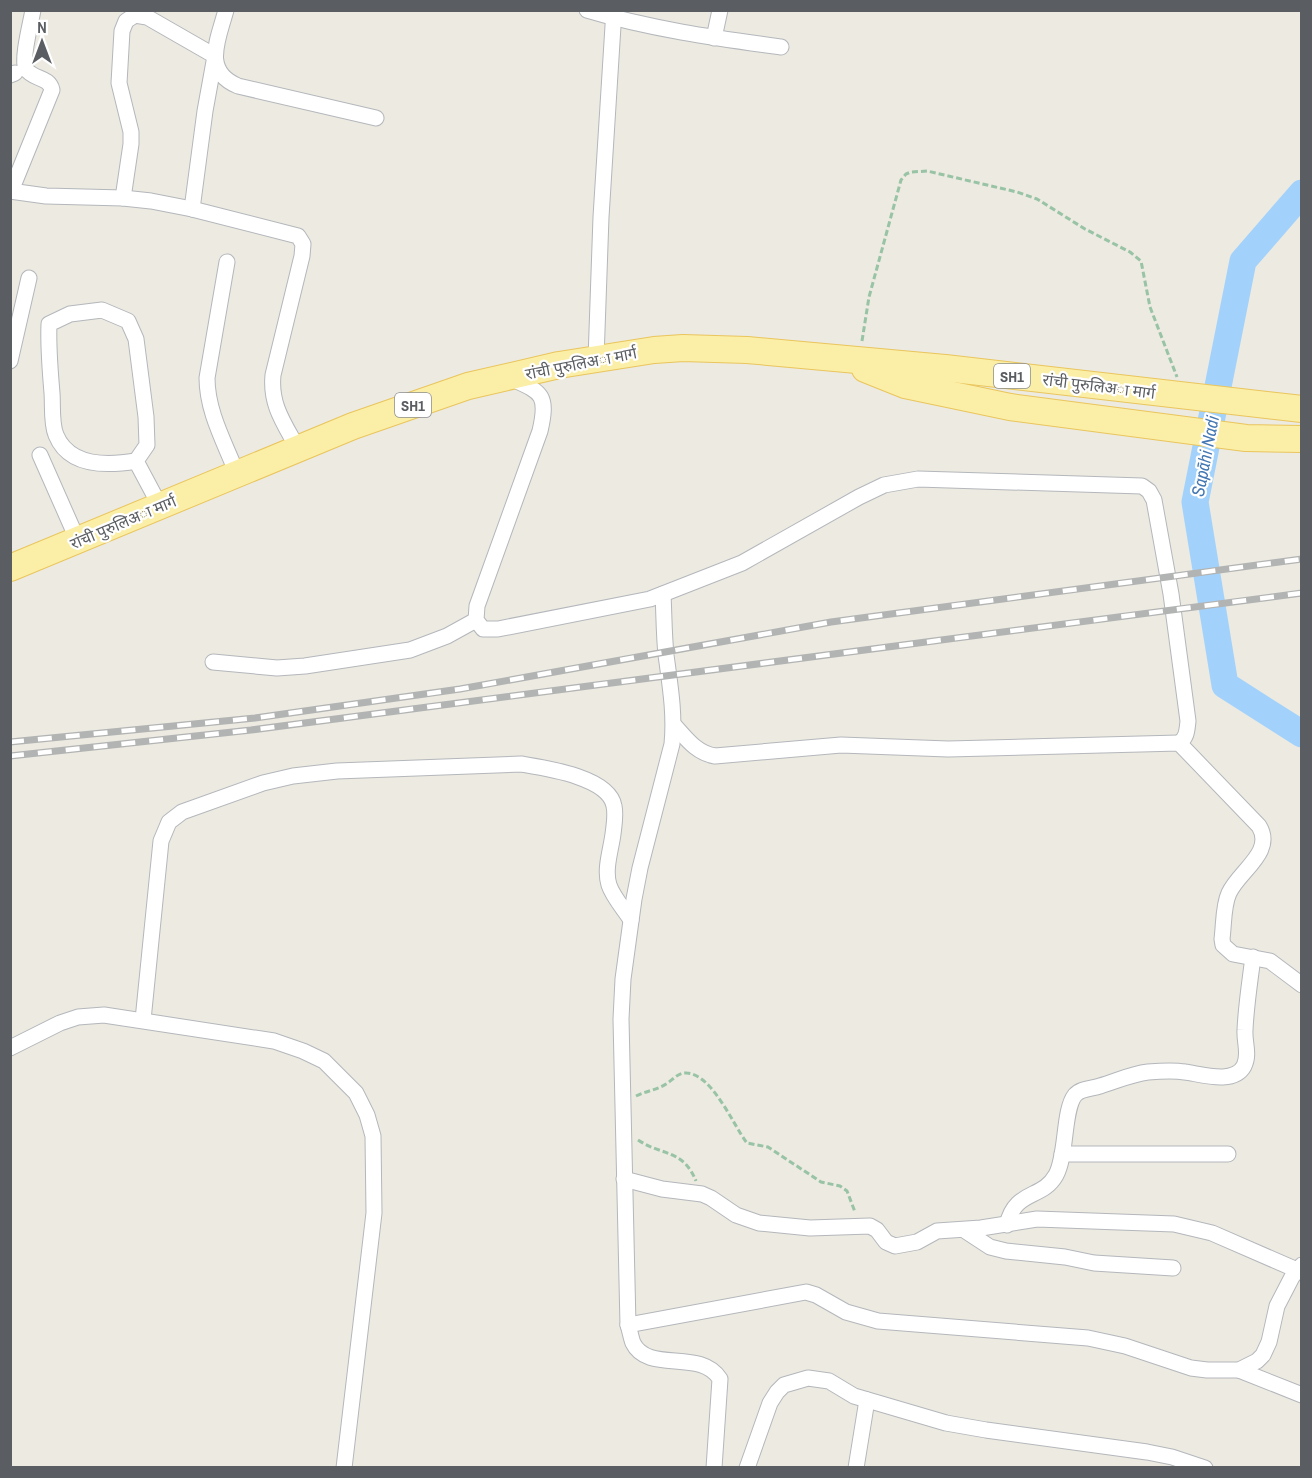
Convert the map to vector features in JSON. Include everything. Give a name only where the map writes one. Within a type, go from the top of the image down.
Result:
[{"type":"main road","name":"रांची पुरुलिअा मार्ग","points":[[10,568],[353,426],[468,386],[596,359],[654,350],[683,348],[747,350],[945,368],[1183,396]]},
{"type":"main road","name":"SH1","points":[[850,360],[905,385],[1010,407],[1246,438],[1302,439]]},
{"type":"main road","name":"SH1","points":[[1183,396],[1302,409]]},
{"type":"street","points":[[33,10],[24,63],[30,74],[46,80],[52,90],[11,191],[46,196],[123,198],[192,208],[298,236],[303,244],[302,256],[273,375],[272,392],[275,405],[298,449]]},
{"type":"street","points":[[192,208],[205,111],[226,10]]},
{"type":"street","points":[[587,10],[614,14],[714,38],[781,47]]},
{"type":"street","points":[[714,38],[720,10]]},
{"type":"street","points":[[596,359],[601,217],[614,14]]},
{"type":"street","points":[[123,198],[131,132],[119,84],[122,31],[126,21],[135,15],[147,17],[215,56],[219,73],[226,81],[238,86],[376,118]]},
{"type":"street","points":[[227,262],[207,378],[207,394],[237,474]]},
{"type":"street","points":[[10,362],[29,278]]},
{"type":"street","points":[[102,310],[128,321],[136,339],[146,417],[147,445],[136,460],[112,465],[88,462],[65,450],[55,433],[48,344],[49,324],[70,314],[102,310]]},
{"type":"street","points":[[508,377],[536,390],[542,397],[544,412],[540,431],[477,606],[476,620],[483,629],[498,629],[650,599],[742,563],[859,497],[884,485],[901,481],[918,479],[1142,486],[1149,491],[1154,500],[1171,594],[1188,721],[1184,740],[1179,743],[948,749],[841,745],[714,756],[705,755],[696,749],[674,725]]},
{"type":"street","points":[[40,455],[78,541]]},
{"type":"street","points":[[136,460],[160,506]]},
{"type":"street","points":[[663,594],[666,653],[674,725],[672,744],[640,868],[623,979],[621,1019],[628,1325],[634,1345],[643,1354],[656,1359],[704,1364],[714,1369],[720,1379],[718,1467]]},
{"type":"street","points":[[213,662],[277,668],[328,663],[410,650],[447,636],[476,620]]},
{"type":"street","points":[[1179,743],[1262,831],[1264,845],[1228,894],[1223,945],[1233,954],[1270,961],[1302,985]]},
{"type":"street","points":[[143,1020],[161,841],[169,822],[182,812],[263,783],[293,776],[338,771],[521,764],[551,769],[584,779],[602,789],[614,804],[614,828],[608,868],[609,884],[631,920]]},
{"type":"street","points":[[1007,1225],[1010,1213],[1016,1204],[1052,1181],[1060,1165],[1070,1108],[1077,1093],[1134,1074],[1174,1071],[1224,1076],[1237,1074],[1243,1068],[1247,1059],[1245,1031],[1253,957]]},
{"type":"street","points":[[10,1048],[60,1023],[78,1017],[105,1015],[274,1041],[324,1061],[356,1093],[367,1115],[373,1136],[374,1213],[344,1467]]},
{"type":"street","points":[[1062,1154],[1228,1154]]},
{"type":"street","points":[[624,1179],[662,1189],[702,1194],[736,1215],[759,1223],[810,1228],[870,1227],[876,1230],[886,1242],[895,1246],[917,1242],[937,1231],[1007,1225],[1046,1218],[1174,1224],[1212,1233],[1299,1267],[1277,1306],[1269,1342],[1263,1355],[1257,1361],[1239,1370]]},
{"type":"street","points":[[964,1230],[990,1247],[1006,1251],[1065,1257],[1094,1263],[1173,1268]]},
{"type":"street","points":[[628,1325],[806,1292],[846,1312],[878,1321],[1088,1338],[1125,1346],[1191,1368],[1239,1370],[1302,1395]]},
{"type":"street","points":[[747,1467],[770,1403],[784,1385],[808,1378],[829,1381],[867,1400],[946,1423],[1147,1452],[1205,1467]]},
{"type":"street","points":[[856,1467],[867,1400]]},
{"type":"path","points":[[850,360],[901,180],[911,172],[927,171],[1017,192],[1037,199],[1085,229],[1130,252],[1141,261],[1150,307],[1183,396]]},
{"type":"path","points":[[623,1102],[660,1087],[677,1076],[686,1073],[694,1076],[713,1090],[721,1100],[747,1143],[768,1147],[816,1179],[840,1186],[847,1191],[859,1226]]},
{"type":"path","points":[[623,1127],[645,1144],[672,1153],[687,1164],[702,1194]]},
{"type":"waterway","name":"Sapāhi Nadi","points":[[1302,193],[1243,261],[1195,502],[1225,685],[1302,734]]},
{"type":"railway","points":[[10,742],[255,718],[460,689],[831,622],[1302,559]]},
{"type":"railway","points":[[10,756],[251,730],[1302,593]]}]
